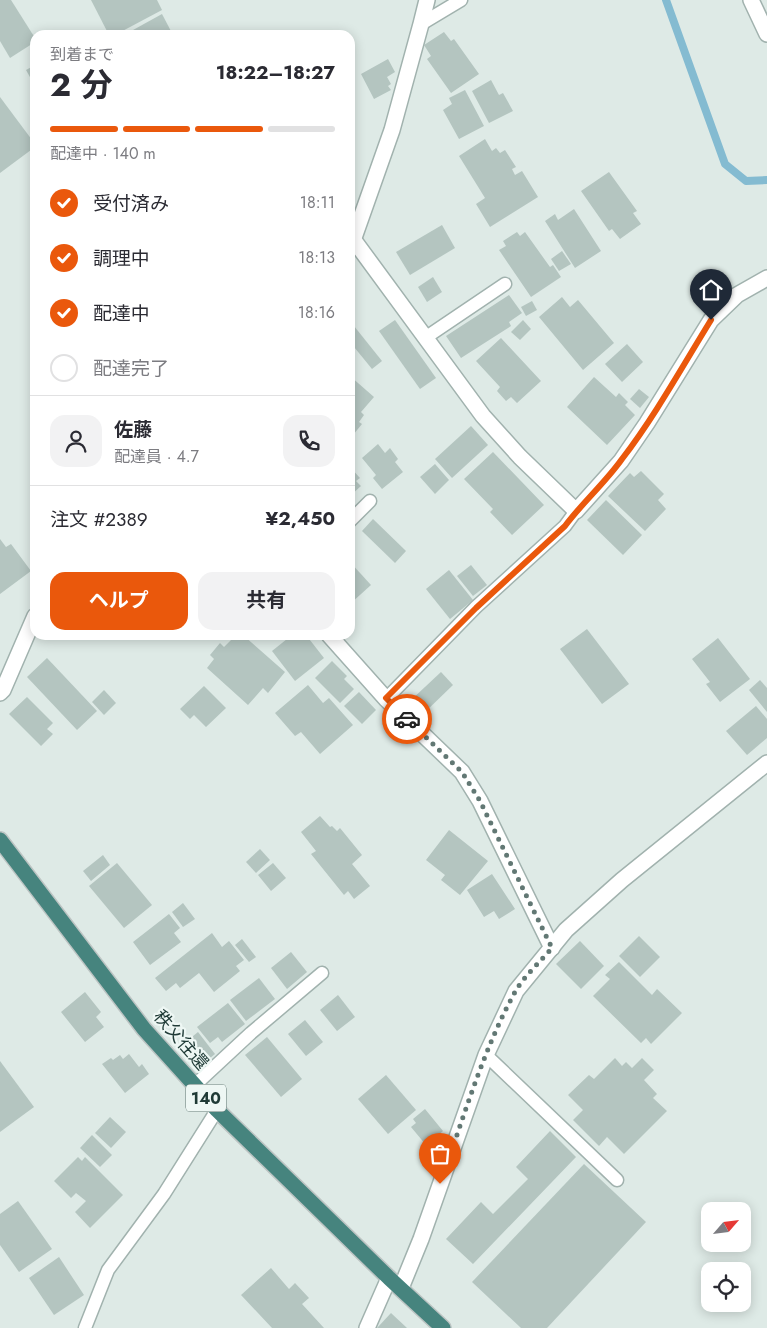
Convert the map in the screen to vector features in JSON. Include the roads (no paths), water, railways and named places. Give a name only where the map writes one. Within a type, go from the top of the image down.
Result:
[{"type":"highway","name":"秩父往還","points":[[0,840],[144,1028],[217,1110],[443,1328]]},
{"type":"street","points":[[355,234],[392,130],[422,24],[426,0]]},
{"type":"street","points":[[752,0],[767,34]]},
{"type":"street","points":[[355,250],[425,338],[483,416],[520,457],[576,511],[621,460],[647,423],[711,320],[737,295],[767,278]]},
{"type":"street","points":[[0,693],[30,628]]},
{"type":"street","points":[[334,640],[386,698],[462,772],[480,801],[552,948]]},
{"type":"street","points":[[367,1328],[421,1239],[486,1055],[516,991],[566,930],[622,880],[767,763]]},
{"type":"lane","points":[[422,24],[461,0]]},
{"type":"lane","points":[[425,338],[505,284]]},
{"type":"lane","points":[[355,516],[370,501]]},
{"type":"lane","points":[[386,698],[476,608],[565,526],[576,511]]},
{"type":"lane","points":[[195,1085],[251,1033],[322,974]]},
{"type":"lane","points":[[486,1055],[617,1180]]},
{"type":"lane","points":[[85,1328],[108,1270],[164,1194],[217,1110]]},
{"type":"waterway","points":[[666,0],[725,164],[746,181],[767,180]]}]
